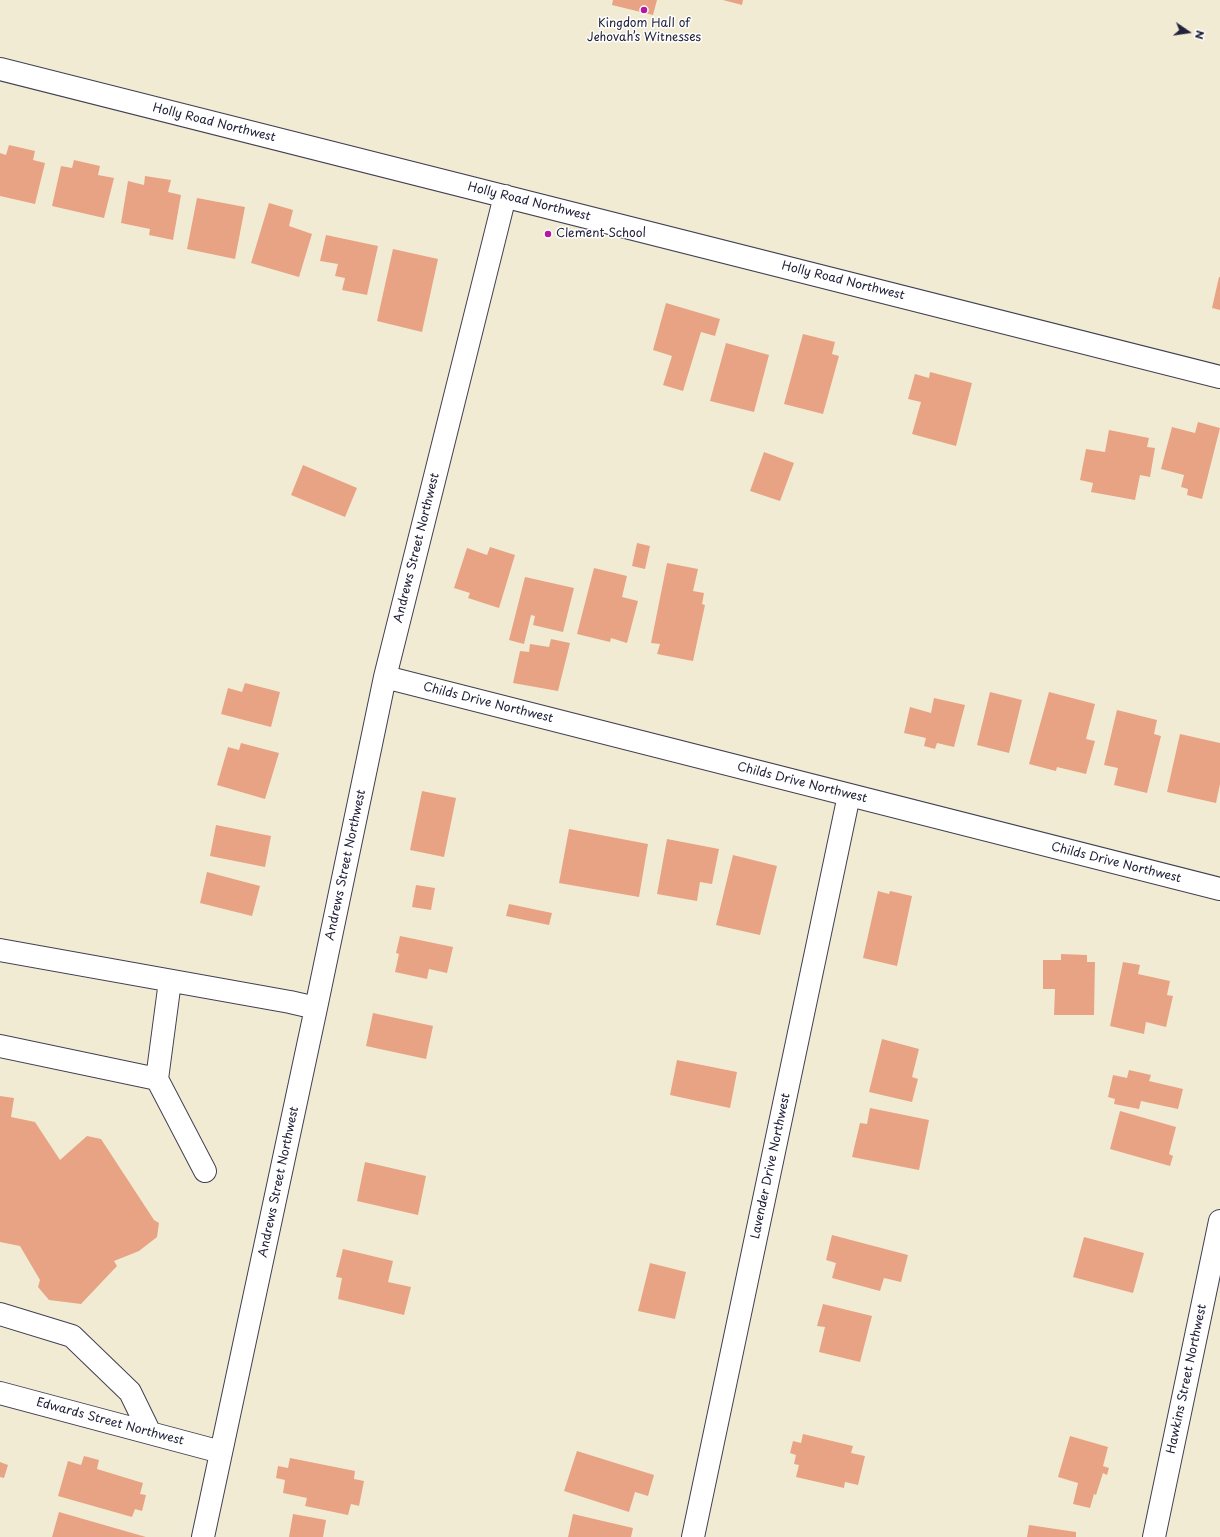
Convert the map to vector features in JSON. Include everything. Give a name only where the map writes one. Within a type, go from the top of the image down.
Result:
[{"type":"street","name":"Holly Road Northwest","points":[[0,69],[1220,377]]},
{"type":"street","name":"Andrews Street Northwest","points":[[203,1537],[385,677],[505,196]]},
{"type":"street","name":"Childs Drive Northwest","points":[[385,677],[1220,889]]},
{"type":"street","name":"Lavender Drive Northwest","points":[[693,1537],[849,795]]},
{"type":"street","points":[[0,950],[290,1002],[316,1008]]},
{"type":"street","points":[[170,980],[157,1079],[205,1171]]},
{"type":"street","points":[[0,1046],[157,1079]]},
{"type":"street","name":"Hawkins Street Northwest","points":[[1154,1537],[1220,1221]]},
{"type":"street","points":[[0,1314],[72,1336],[130,1392],[150,1433]]},
{"type":"street","name":"Edwards Street Northwest","points":[[0,1393],[221,1452]]},
{"type":"building","name":"Kingdom Hall of Jehovah’s Witnesses","points":[[613,0],[657,0],[653,15],[612,5]]},
{"type":"building","name":"Kingdom Hall of Jehovah’s Witnesses","points":[[723,0],[743,0],[742,5]]},
{"type":"building","points":[[9,145],[35,151],[33,160],[45,163],[35,204],[0,196],[0,153],[6,155]]},
{"type":"building","points":[[74,160],[100,166],[98,175],[114,178],[104,218],[52,206],[61,166],[72,168]]},
{"type":"building","points":[[145,176],[171,180],[168,192],[181,195],[173,240],[149,235],[150,229],[121,223],[128,181],[144,185]]},
{"type":"building","points":[[197,198],[245,207],[235,259],[187,249]]},
{"type":"building","points":[[269,203],[293,210],[289,226],[312,234],[299,277],[251,263]]},
{"type":"building","points":[[326,235],[378,246],[367,295],[342,290],[345,278],[335,276],[338,264],[320,261]]},
{"type":"building","points":[[393,249],[438,259],[422,332],[377,321]]},
{"type":"building","points":[[1220,277],[1220,310],[1212,308]]},
{"type":"building","points":[[666,303],[720,319],[715,336],[701,332],[683,391],[663,385],[672,356],[653,350]]},
{"type":"building","points":[[803,334],[835,342],[832,354],[839,356],[823,414],[784,404]]},
{"type":"building","points":[[726,343],[769,355],[754,412],[710,401]]},
{"type":"building","points":[[930,372],[972,383],[956,446],[912,434],[921,402],[908,399],[915,374],[929,378]]},
{"type":"building","points":[[1198,422],[1220,428],[1202,499],[1187,495],[1188,489],[1181,487],[1184,475],[1161,469],[1172,427],[1195,433]]},
{"type":"building","points":[[1109,430],[1149,438],[1147,447],[1155,448],[1150,477],[1140,475],[1135,500],[1091,492],[1093,483],[1080,480],[1086,449],[1105,452]]},
{"type":"building","points":[[764,452],[794,463],[780,501],[750,491]]},
{"type":"building","points":[[303,465],[357,488],[345,517],[291,495]]},
{"type":"building","points":[[637,543],[650,546],[645,569],[632,566]]},
{"type":"building","points":[[490,547],[515,555],[499,608],[468,598],[470,593],[454,588],[467,548],[487,555]]},
{"type":"building","points":[[667,563],[698,569],[693,591],[704,593],[702,604],[705,605],[693,661],[657,654],[660,644],[651,643]]},
{"type":"building","points":[[594,568],[627,576],[622,597],[638,601],[627,643],[611,638],[610,642],[577,634]]},
{"type":"building","points":[[525,577],[574,588],[563,632],[533,625],[535,616],[531,615],[524,644],[509,640]]},
{"type":"building","points":[[551,639],[570,643],[558,691],[513,683],[520,651],[529,652],[530,644],[549,647]]},
{"type":"building","points":[[245,683],[280,692],[271,727],[221,714],[228,688],[242,692]]},
{"type":"building","points":[[990,692],[1022,700],[1009,753],[977,745]]},
{"type":"building","points":[[1049,692],[1095,704],[1086,739],[1095,741],[1086,774],[1057,767],[1056,771],[1029,764]]},
{"type":"building","points":[[934,698],[965,705],[954,747],[937,743],[935,749],[924,746],[926,738],[904,733],[910,707],[931,713]]},
{"type":"building","points":[[1117,710],[1157,720],[1154,734],[1161,736],[1147,793],[1114,785],[1118,768],[1104,765]]},
{"type":"building","points":[[1180,734],[1220,743],[1220,784],[1216,803],[1167,792]]},
{"type":"building","points":[[241,743],[279,753],[265,799],[217,785],[228,747],[239,750]]},
{"type":"building","points":[[422,791],[456,798],[444,857],[410,850]]},
{"type":"building","points":[[216,825],[271,836],[265,867],[210,856]]},
{"type":"building","points":[[569,829],[648,844],[639,897],[559,883]]},
{"type":"building","points":[[667,839],[719,849],[712,884],[700,882],[697,901],[657,894]]},
{"type":"building","points":[[733,855],[777,866],[760,935],[716,925]]},
{"type":"building","points":[[207,872],[260,886],[252,916],[200,903]]},
{"type":"building","points":[[416,885],[435,888],[431,910],[412,907]]},
{"type":"building","points":[[878,891],[889,894],[890,891],[912,896],[897,966],[863,958]]},
{"type":"building","points":[[509,904],[552,913],[549,925],[506,916]]},
{"type":"building","points":[[400,936],[453,947],[447,973],[429,969],[427,979],[395,972],[399,954],[396,953]]},
{"type":"building","points":[[1061,954],[1087,955],[1087,962],[1095,962],[1094,1015],[1054,1015],[1055,989],[1043,989],[1043,960],[1061,960]]},
{"type":"building","points":[[1123,962],[1140,965],[1138,974],[1170,981],[1167,995],[1173,996],[1166,1027],[1146,1022],[1144,1034],[1110,1026]]},
{"type":"building","points":[[373,1013],[433,1026],[426,1059],[366,1046]]},
{"type":"building","points":[[882,1039],[919,1049],[912,1077],[918,1079],[912,1102],[869,1092]]},
{"type":"building","points":[[677,1060],[737,1072],[730,1108],[670,1095]]},
{"type":"building","points":[[1129,1070],[1151,1075],[1149,1081],[1183,1089],[1178,1109],[1141,1101],[1139,1109],[1114,1104],[1115,1099],[1108,1097],[1113,1075],[1127,1078]]},
{"type":"building","points":[[0,1096],[14,1098],[11,1117],[35,1122],[60,1160],[87,1136],[101,1139],[154,1220],[159,1223],[157,1237],[139,1251],[114,1261],[117,1266],[81,1304],[49,1300],[38,1287],[40,1280],[20,1246],[0,1242]]},
{"type":"building","points":[[870,1108],[929,1120],[919,1170],[852,1157],[860,1123],[867,1124]]},
{"type":"building","points":[[1120,1111],[1176,1127],[1169,1154],[1173,1156],[1170,1166],[1110,1149]]},
{"type":"building","points":[[365,1162],[426,1176],[418,1215],[357,1201]]},
{"type":"building","points":[[832,1235],[908,1255],[901,1282],[884,1278],[880,1291],[832,1278],[836,1263],[826,1260]]},
{"type":"building","points":[[1084,1237],[1144,1253],[1133,1293],[1073,1277]]},
{"type":"building","points":[[343,1249],[393,1261],[388,1282],[411,1287],[404,1315],[338,1299],[342,1278],[336,1277]]},
{"type":"building","points":[[650,1263],[686,1272],[675,1319],[638,1311]]},
{"type":"building","points":[[823,1304],[872,1316],[860,1362],[819,1352],[825,1327],[817,1326]]},
{"type":"building","points":[[803,1434],[853,1446],[851,1453],[865,1456],[858,1485],[845,1482],[844,1488],[796,1477],[799,1465],[794,1464],[796,1455],[790,1453],[793,1441],[801,1443]]},
{"type":"building","points":[[1070,1436],[1108,1447],[1103,1466],[1109,1468],[1107,1475],[1103,1473],[1090,1508],[1073,1504],[1078,1483],[1058,1477]]},
{"type":"building","points":[[577,1451],[654,1475],[648,1496],[635,1492],[629,1512],[564,1491]]},
{"type":"building","points":[[84,1456],[99,1460],[97,1469],[143,1483],[140,1494],[146,1495],[142,1511],[135,1509],[132,1517],[58,1496],[68,1461],[81,1465]]},
{"type":"building","points":[[290,1458],[355,1471],[354,1479],[364,1481],[359,1506],[351,1504],[348,1515],[305,1506],[307,1498],[283,1493],[285,1480],[276,1478],[278,1466],[288,1468]]},
{"type":"building","points":[[0,1462],[8,1465],[4,1478],[0,1477]]},
{"type":"building","points":[[59,1512],[146,1537],[52,1537]]},
{"type":"building","points":[[293,1514],[326,1520],[323,1537],[289,1537]]},
{"type":"building","points":[[573,1514],[633,1528],[631,1537],[568,1537]]},
{"type":"building","points":[[1029,1525],[1076,1532],[1076,1537],[1027,1537]]},
{"type":"place","name":"Kingdom Hall of Jehovah’s Witnesses","points":[[644,10]]},
{"type":"place","name":"Clement School","points":[[548,234]]}]
